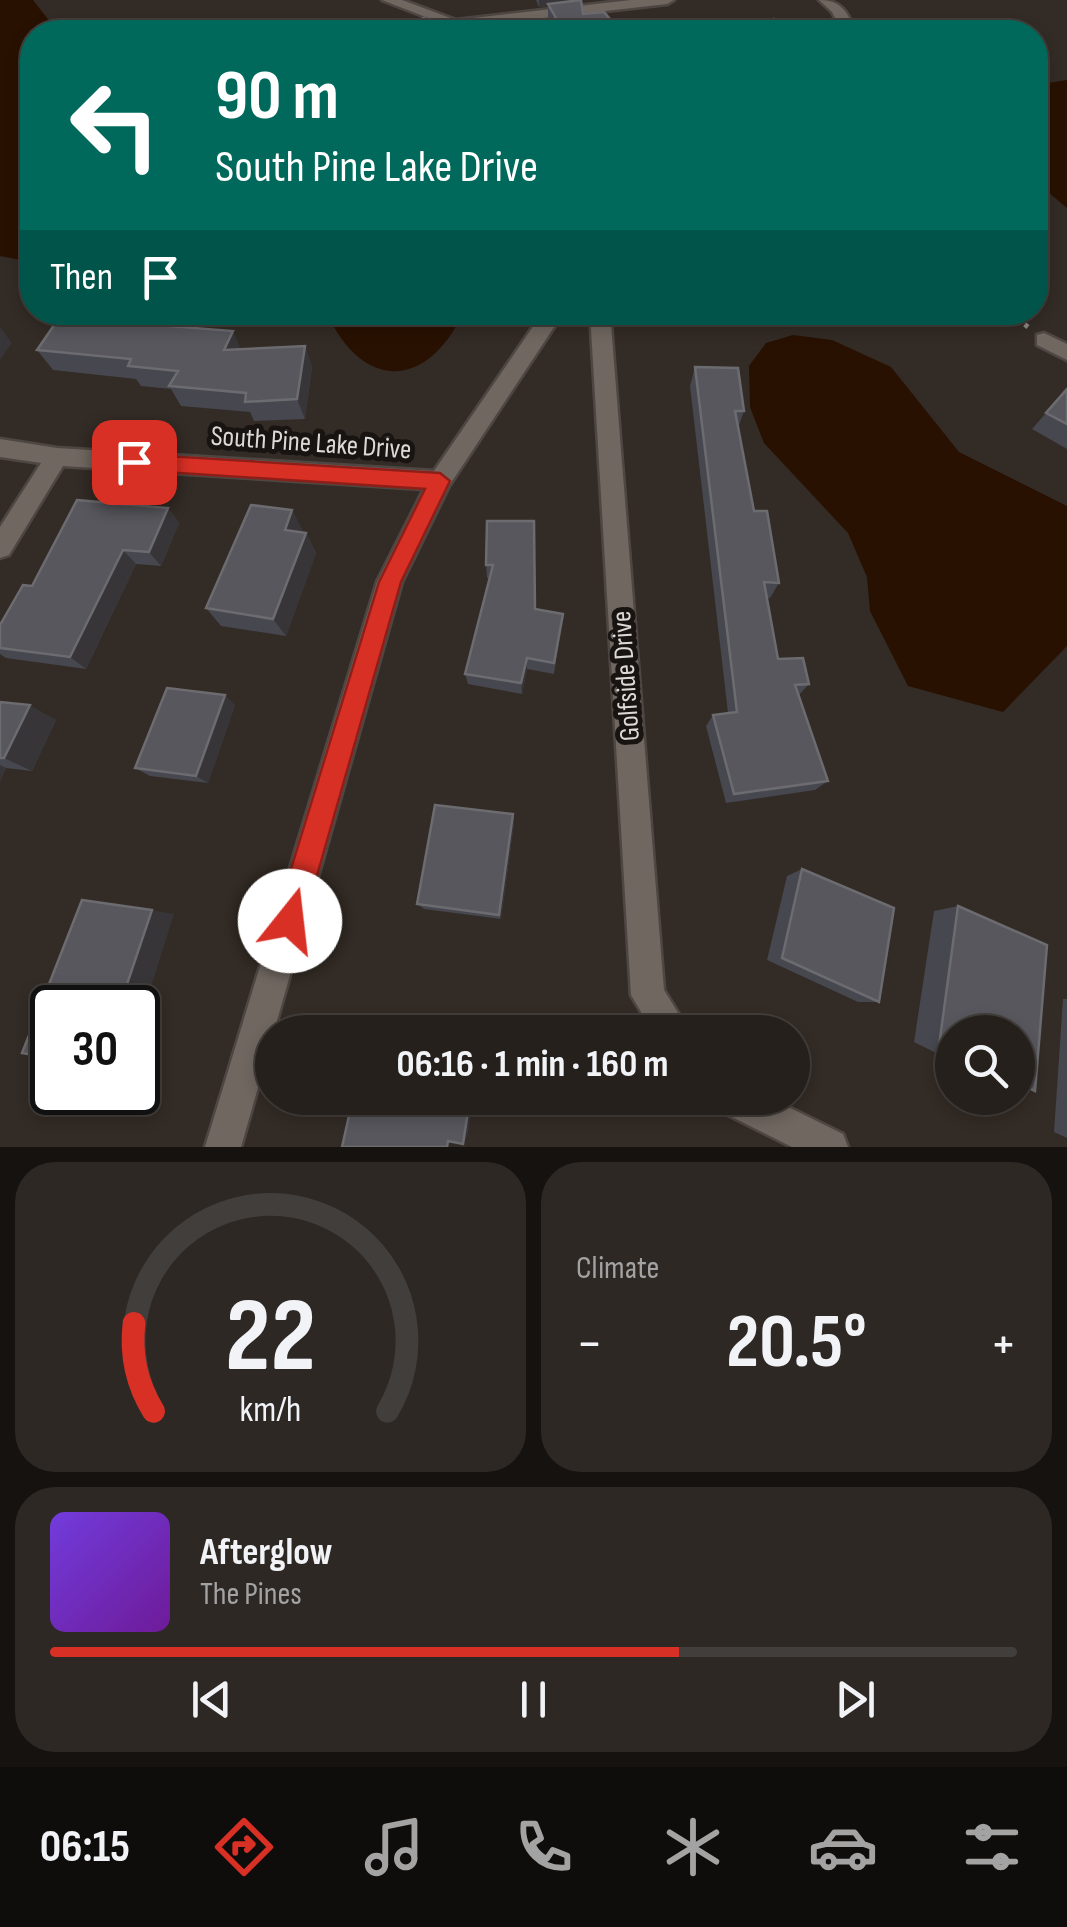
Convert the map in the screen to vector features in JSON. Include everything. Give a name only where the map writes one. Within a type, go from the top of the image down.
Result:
[{"type":"street","points":[[389,0],[417,3],[450,20]]},
{"type":"street","points":[[493,20],[667,0]]},
{"type":"street","points":[[826,0],[843,20]]},
{"type":"street","points":[[223,1147],[390,582],[440,481],[545,325]]},
{"type":"street","name":"Golfside Drive","points":[[601,325],[648,995],[662,1015]]},
{"type":"street","points":[[1044,340],[1067,353]]},
{"type":"street","name":"South Pine Lake Drive","points":[[0,448],[58,457],[440,481]]},
{"type":"street","points":[[0,548],[58,457]]},
{"type":"street","points":[[766,1115],[830,1147]]},
{"type":"shaded area","points":[[0,0],[33,0],[49,20],[20,20],[20,260],[0,256]]},
{"type":"shaded area","points":[[1067,80],[1067,208],[1048,192],[1048,83]]},
{"type":"shaded area","points":[[333,325],[456,325],[431,356],[413,367],[395,371],[376,368],[358,357]]},
{"type":"shaded area","points":[[793,335],[832,340],[891,367],[959,452],[1067,506],[1067,646],[1003,712],[908,686],[870,611],[867,577],[848,533],[764,443],[750,407],[749,366],[766,343]]},
{"type":"building","points":[[581,0],[583,14],[604,12],[611,20],[557,20],[548,4]]},
{"type":"building","points":[[54,325],[156,325],[233,331],[224,350],[305,346],[297,399],[245,402],[246,393],[169,386],[178,371],[128,366],[131,359],[37,350]]},
{"type":"building","points":[[695,367],[738,368],[744,411],[735,411],[754,511],[767,511],[779,583],[764,582],[778,659],[803,658],[809,684],[795,685],[828,781],[734,794],[713,715],[737,712]]},
{"type":"building","points":[[1067,389],[1067,424],[1046,413]]},
{"type":"building","points":[[77,500],[168,508],[149,552],[123,550],[70,657],[0,648],[0,625],[23,585],[32,586]]},
{"type":"building","points":[[251,505],[292,510],[285,530],[306,533],[273,619],[206,608]]},
{"type":"building","points":[[487,521],[534,521],[535,609],[563,614],[554,663],[527,658],[521,683],[465,674],[493,565],[486,565]]},
{"type":"building","points":[[167,688],[225,695],[196,776],[135,768]]},
{"type":"building","points":[[0,702],[30,705],[4,758],[0,758]]},
{"type":"building","points":[[435,805],[513,814],[499,915],[417,904]]},
{"type":"building","points":[[802,869],[894,908],[879,1002],[782,958]]},
{"type":"building","points":[[82,900],[152,910],[127,985],[49,985]]},
{"type":"building","points":[[958,906],[1047,945],[1035,1091],[1035,1015],[943,1015]]},
{"type":"building","points":[[30,1033],[30,1054],[22,1053]]},
{"type":"building","points":[[349,1115],[467,1115],[463,1144],[448,1141],[447,1147],[342,1147]]},
{"type":"route","points":[[134,462],[440,481],[390,582],[290,921]]}]
